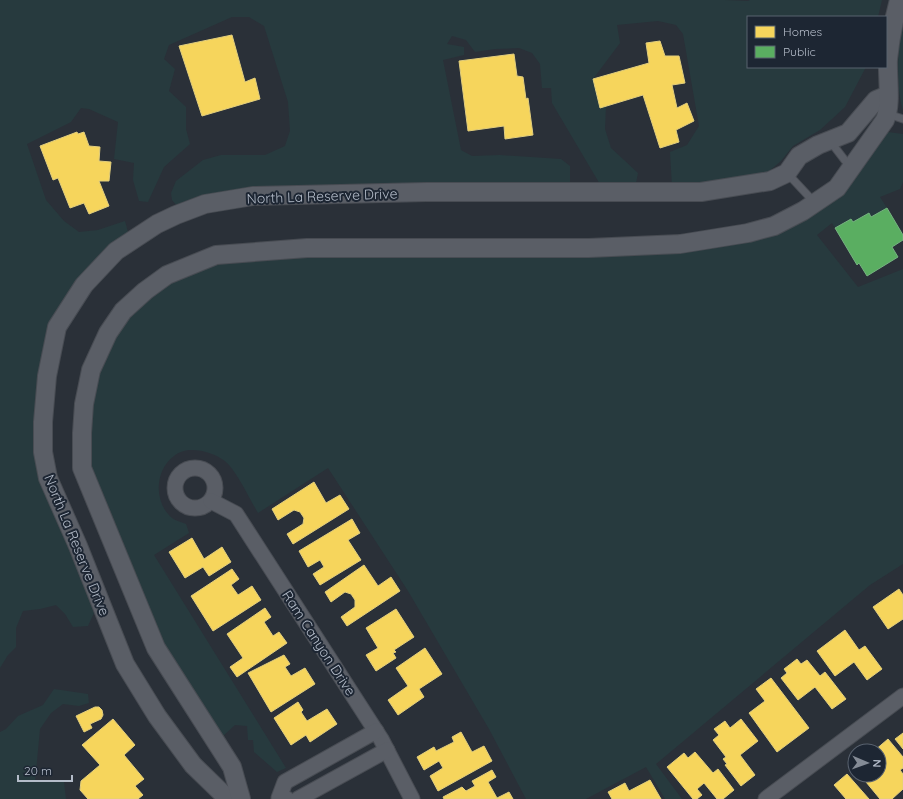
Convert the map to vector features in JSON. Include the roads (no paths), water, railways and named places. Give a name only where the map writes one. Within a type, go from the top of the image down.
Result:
[{"type":"street","points":[[240,799],[232,767],[156,648],[82,468],[84,404],[91,370],[108,333],[123,311],[144,291],[167,275],[216,255],[307,248],[589,248],[680,244],[748,233],[774,226],[803,211],[837,188],[876,134],[895,117],[889,107],[889,52],[892,25],[899,0]]},
{"type":"street","points":[[787,173],[799,156],[818,145],[848,133],[876,100],[888,95]]},
{"type":"street","name":"North La Reserve Drive","points":[[228,799],[193,765],[157,716],[125,664],[78,546],[48,478],[43,452],[43,422],[47,376],[57,327],[84,285],[116,251],[157,224],[205,204],[253,196],[426,192],[701,192],[770,181],[787,173]]},
{"type":"street","name":"Ram Canyon Drive","points":[[211,501],[236,514],[376,731],[412,799]]},
{"type":"street","points":[[766,799],[903,696]]},
{"type":"street","points":[[281,799],[285,782],[376,731]]},
{"type":"street","points":[[298,799],[387,750]]},
{"type":"lane","points":[[830,140],[851,168]]},
{"type":"lane","points":[[787,173],[815,203]]}]
